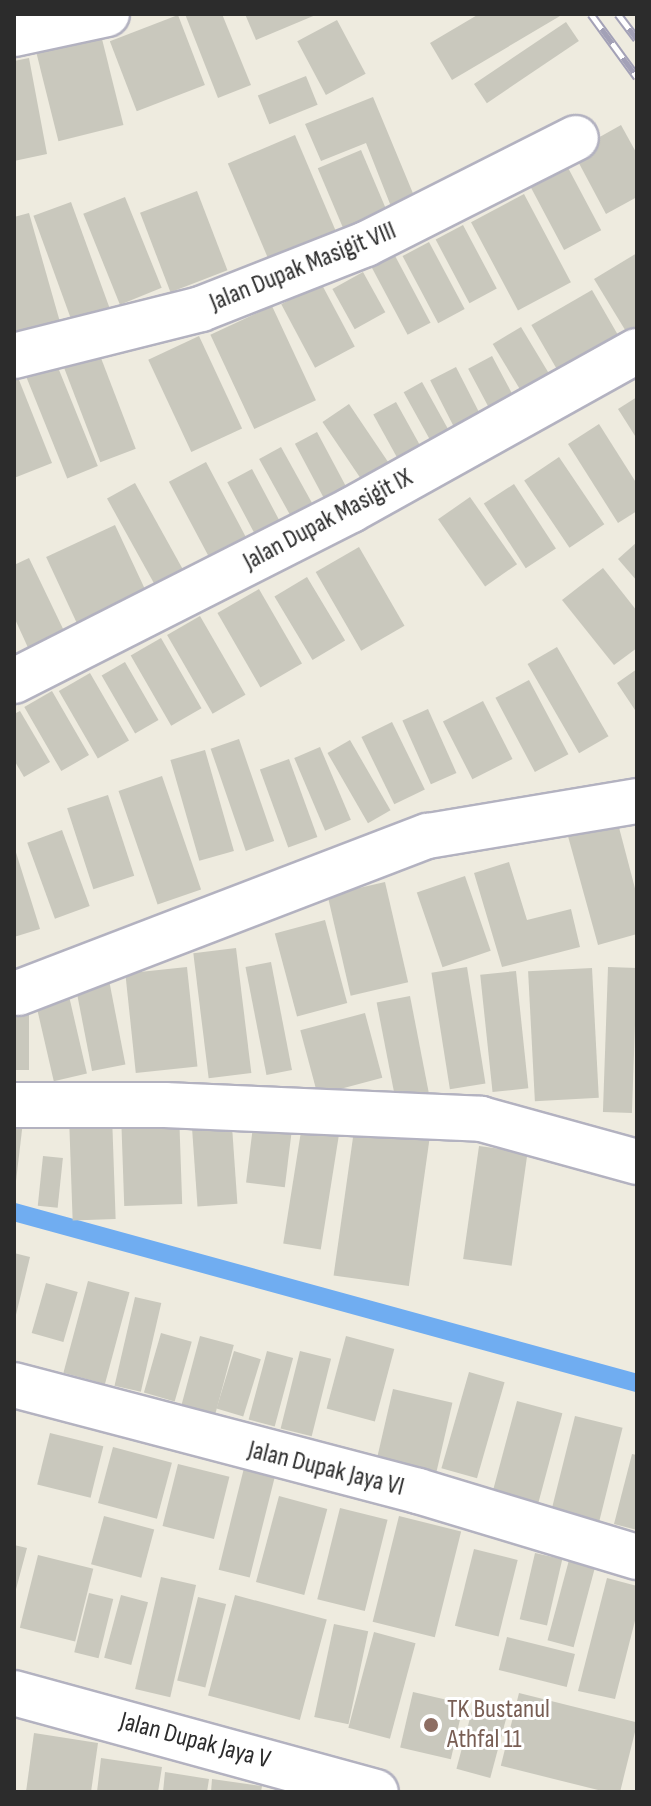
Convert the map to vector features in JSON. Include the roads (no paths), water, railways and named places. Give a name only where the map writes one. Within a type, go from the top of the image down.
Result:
[{"type":"street","points":[[14,34],[107,14]]},
{"type":"street","name":"Jalan Dupak Masigit VIII","points":[[14,356],[228,298],[366,244],[576,138]]},
{"type":"street","name":"Jalan Dupak Masigit IX","points":[[14,681],[351,510],[637,351]]},
{"type":"street","points":[[18,993],[428,836],[637,801]]},
{"type":"street","points":[[14,1105],[180,1105],[481,1119],[637,1162]]},
{"type":"street","name":"Jalan Dupak Jaya VI","points":[[14,1385],[418,1491],[637,1557]]},
{"type":"street","name":"Jalan Dupak Jaya V","points":[[14,1693],[376,1792]]},
{"type":"waterway","points":[[14,1212],[637,1383]]},
{"type":"railway","points":[[591,14],[637,77]]},
{"type":"railway","points":[[618,14],[637,39]]},
{"type":"place","name":"TK Bustanul Athfal 11","points":[[431,1725]]}]
